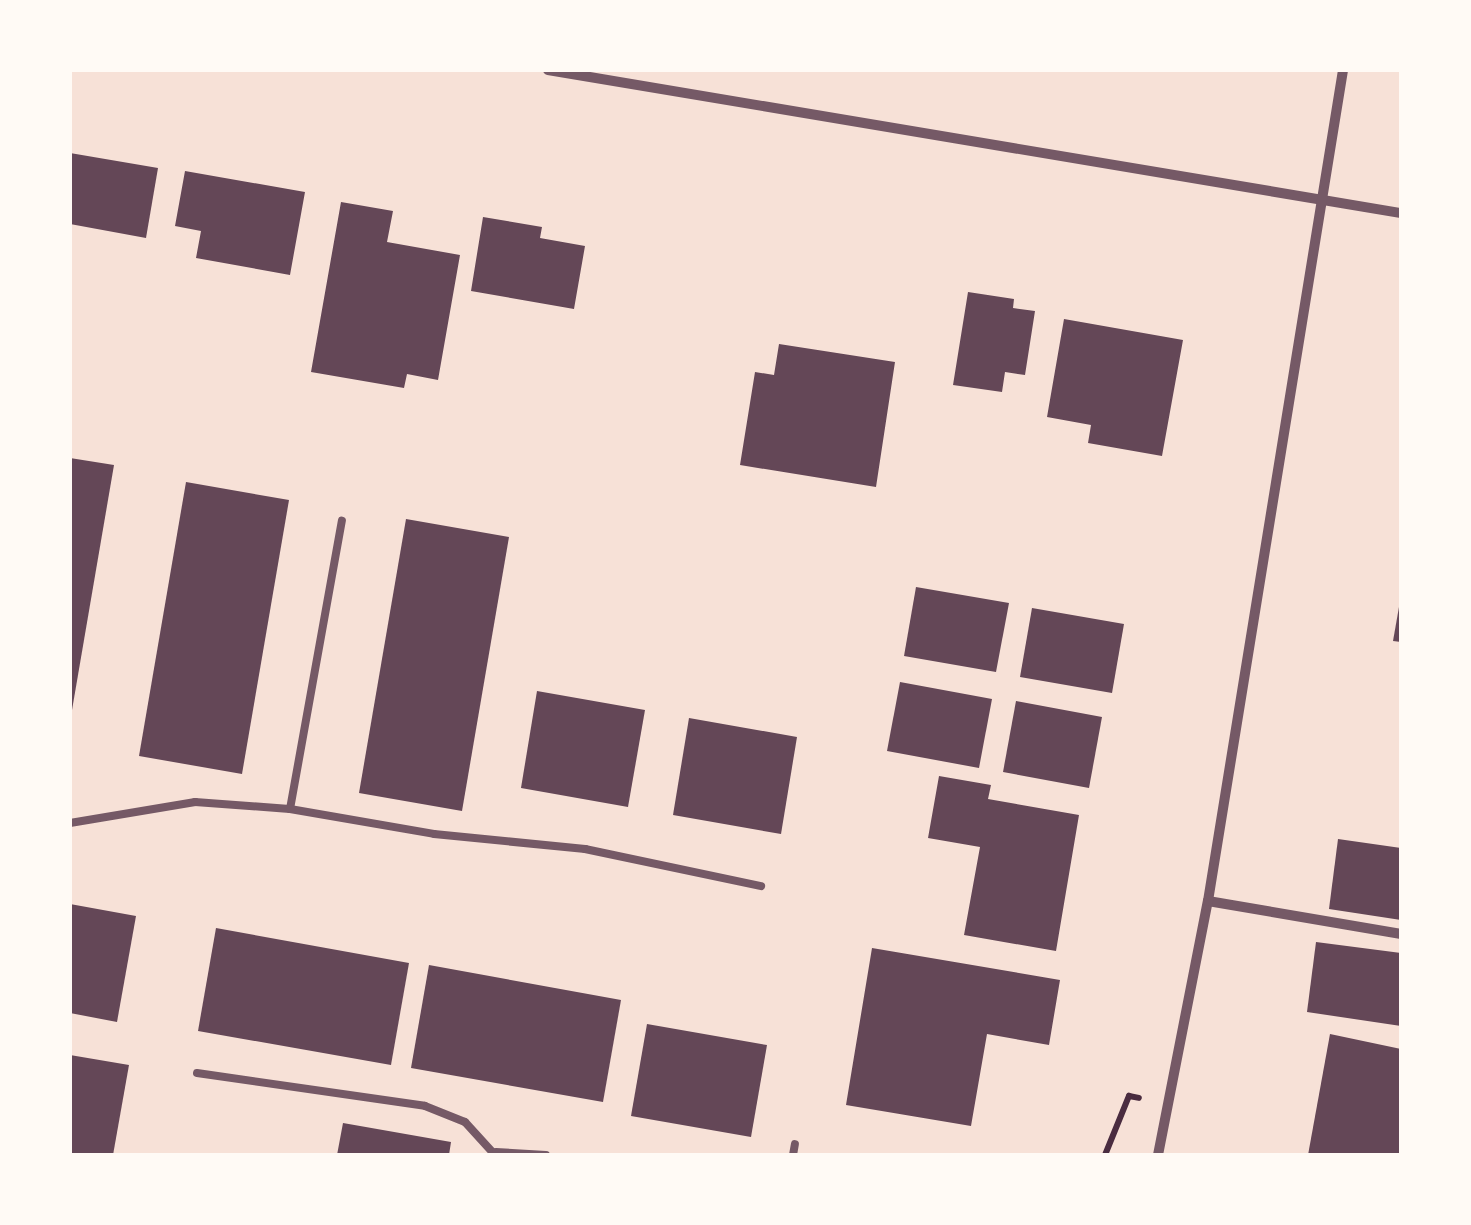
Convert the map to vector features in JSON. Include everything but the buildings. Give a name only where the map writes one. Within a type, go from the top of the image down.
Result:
[{"type":"street","points":[[548,70],[1401,212]]},
{"type":"street","points":[[1158,1155],[1208,901],[1343,70]]},
{"type":"street","points":[[1208,901],[1401,934]]},
{"type":"lane","points":[[290,809],[342,521]]},
{"type":"lane","points":[[70,823],[194,802],[290,809],[434,834],[586,849],[761,886]]},
{"type":"lane","points":[[197,1073],[425,1106],[464,1122],[495,1153],[546,1155]]},
{"type":"lane","points":[[793,1155],[795,1144]]}]
